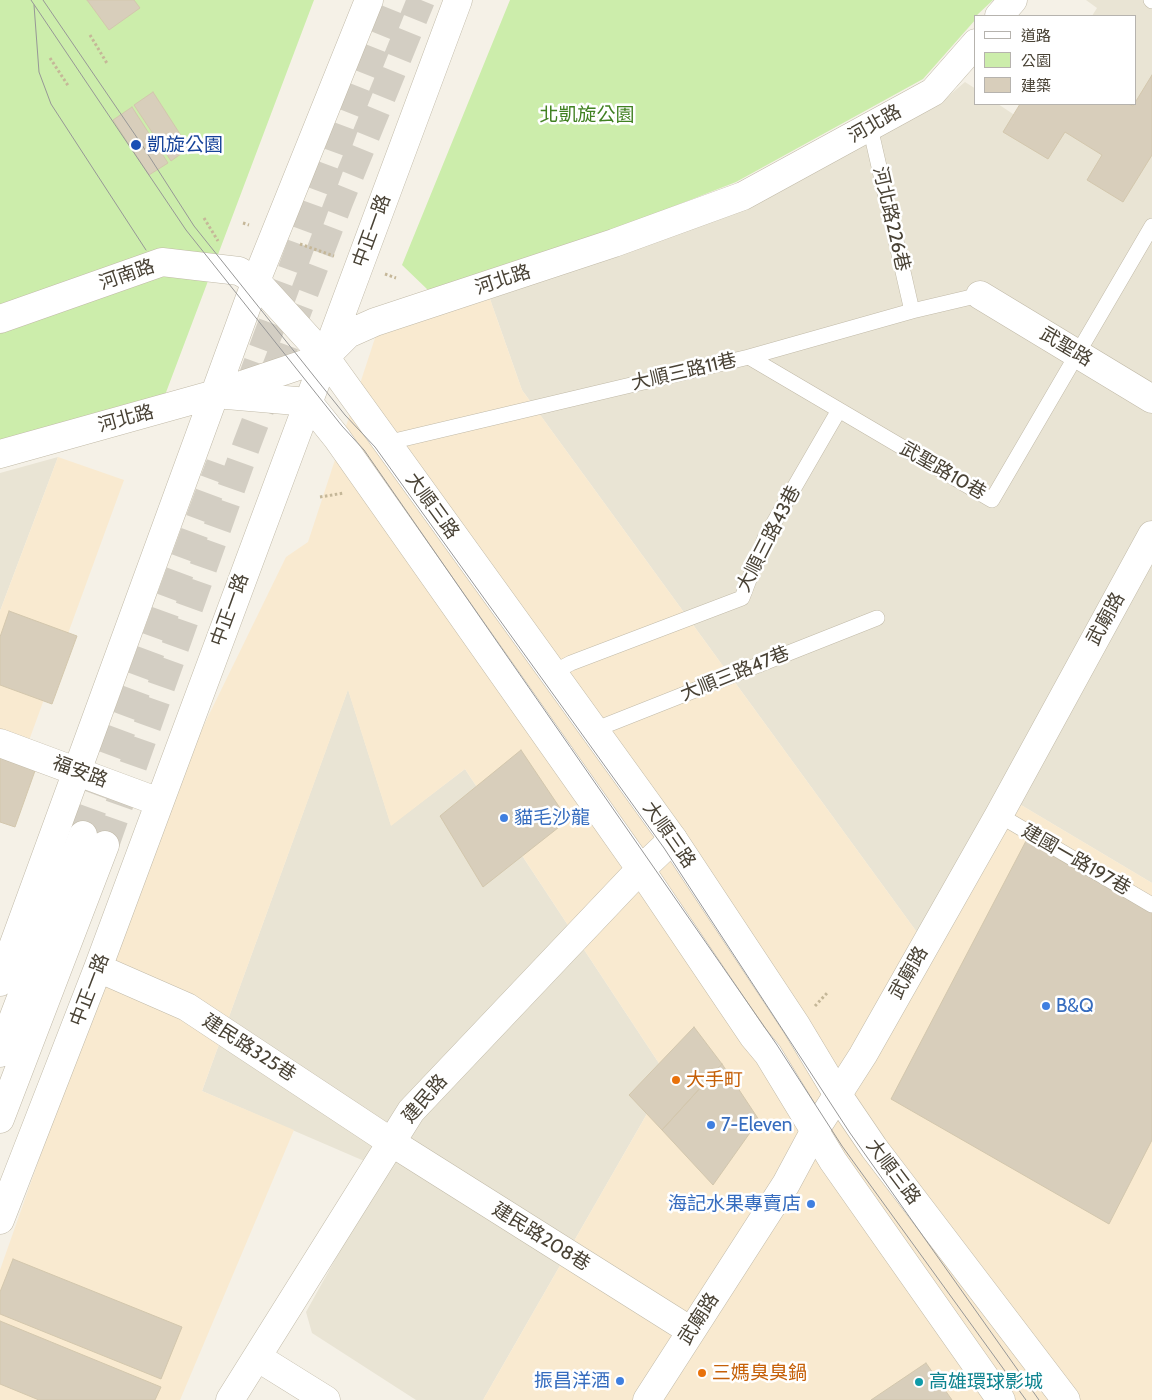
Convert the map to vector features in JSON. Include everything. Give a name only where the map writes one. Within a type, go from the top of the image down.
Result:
[{"type":"street","points":[[0,982],[256,281],[369,0]]},
{"type":"street","name":"中正一路","points":[[0,1220],[98,968],[458,0]]},
{"type":"street","points":[[1000,15],[1013,0]]},
{"type":"street","name":"河北路","points":[[0,454],[215,394],[325,357],[348,334],[375,322],[614,243],[743,196],[933,92],[974,45]]},
{"type":"street","name":"河南路","points":[[0,319],[162,262],[239,271],[256,281]]},
{"type":"street","name":"大順三路","points":[[256,281],[325,357],[673,838],[874,1148],[1066,1400]]},
{"type":"street","name":"武聖路","points":[[980,295],[1152,399]]},
{"type":"street","points":[[215,394],[308,402]]},
{"type":"street","name":"大順三路","points":[[308,402],[337,438],[641,870],[753,1036],[768,1054],[833,1161],[1001,1400]]},
{"type":"street","name":"武廟路","points":[[647,1400],[786,1184],[815,1130],[838,1095],[999,815],[1152,535]]},
{"type":"street","name":"福安路","points":[[0,743],[159,802]]},
{"type":"street","name":"建民路","points":[[230,1400],[411,1111],[673,838]]},
{"type":"street","name":"中正一路","points":[[0,1053],[94,840],[0,1118]]},
{"type":"street","name":"建民路325巷","points":[[98,968],[187,1007],[392,1142]]},
{"type":"street","name":"建民路208巷","points":[[392,1142],[691,1331]]},
{"type":"street","points":[[257,1357],[326,1400]]},
{"type":"lane","name":"河北路226巷","points":[[870,127],[912,311]]},
{"type":"lane","points":[[1078,354],[1152,226]]},
{"type":"lane","name":"大順三路11巷","points":[[386,443],[749,357],[912,311],[980,295]]},
{"type":"lane","name":"武聖路10巷","points":[[749,357],[992,500],[1078,354]]},
{"type":"lane","name":"大順三路43巷","points":[[552,673],[571,663],[742,598],[765,538],[839,410]]},
{"type":"lane","name":"大順三路47巷","points":[[594,730],[877,618]]},
{"type":"lane","name":"建國一路197巷","points":[[999,815],[1151,901]]},
{"type":"path","points":[[90,35],[108,65]]},
{"type":"path","points":[[50,58],[70,87]]},
{"type":"path","points":[[204,218],[218,241]]},
{"type":"path","points":[[243,223],[396,278]]},
{"type":"path","points":[[812,1009],[828,992]]},
{"type":"shaded area","points":[[1086,0],[1152,0],[1152,883],[1021,805],[935,957],[522,390],[490,299],[732,215],[939,104],[965,82],[974,88],[974,105],[1000,105],[1028,124],[1039,105],[1137,105],[1137,15],[1093,15],[1097,8]]},
{"type":"shaded area","points":[[490,299],[522,390],[935,957],[1021,805],[1152,883],[1152,1400],[483,1400],[668,1077],[465,769],[391,826],[348,690],[202,1091],[294,1130],[180,1400],[0,1400],[0,1270],[161,813],[286,557],[308,542],[376,335]]},
{"type":"shaded area","points":[[58,457],[0,611],[0,473]]},
{"type":"shaded area","points":[[58,457],[124,480],[0,820],[0,611]]},
{"type":"shaded area","points":[[348,689],[391,825],[465,769],[668,1077],[483,1400],[416,1400],[312,1333],[306,1312],[385,1170],[202,1091]]},
{"type":"green space","points":[[0,0],[314,0],[165,395],[0,441]]},
{"type":"green space","name":"北凱旋公園","points":[[510,0],[993,0],[977,15],[974,15],[974,21],[923,79],[736,182],[613,230],[428,290],[402,265]]},
{"type":"building","points":[[87,0],[134,0],[140,8],[109,30]]},
{"type":"building","points":[[1152,75],[1152,155],[1123,202],[1087,180],[1102,155],[1065,132],[1048,159],[1003,132],[1019,105],[1133,106],[1137,105],[1137,99]]},
{"type":"building","name":"凱旋公園","points":[[153,92],[189,148],[171,161],[134,105]]},
{"type":"building","name":"凱旋公園","points":[[132,107],[168,163],[149,175],[113,120]]},
{"type":"building","points":[[9,611],[77,636],[52,704],[0,685],[0,637]]},
{"type":"building","name":"貓毛沙龍","points":[[521,750],[568,820],[483,887],[440,816]]},
{"type":"building","points":[[0,755],[36,768],[15,827],[0,822]]},
{"type":"building","name":"B&Q","points":[[1026,841],[1152,912],[1152,1140],[1109,1224],[891,1099]]},
{"type":"building","name":"大手町","points":[[694,1027],[722,1064],[662,1130],[629,1095]]},
{"type":"building","name":"7-Eleven","points":[[722,1064],[759,1120],[713,1185],[662,1130]]},
{"type":"building","points":[[13,1259],[182,1327],[161,1379],[0,1314],[0,1292]]},
{"type":"building","points":[[0,1321],[161,1387],[155,1400],[39,1400],[0,1384]]},
{"type":"building","name":"高雄環球影城","points":[[926,1363],[952,1400],[871,1400]]},
{"type":"tunnel","points":[[248,389],[348,117],[395,0]]},
{"type":"tunnel","points":[[105,845],[247,444],[339,202],[421,0]]},
{"type":"tunnel","points":[[83,835],[220,464]]},
{"type":"tram line","points":[[31,0],[186,230],[342,426],[364,450],[777,1045],[842,1146],[1026,1400]]},
{"type":"tram line","points":[[43,0],[140,142],[194,226],[345,415],[375,447],[664,848],[850,1133],[1039,1400]]},
{"type":"tram line","points":[[34,5],[39,72],[51,104],[146,250]]},
{"type":"place","name":"凱旋公園","points":[[136,145]]},
{"type":"place","name":"貓毛沙龍","points":[[504,818]]},
{"type":"place","name":"B&Q","points":[[1046,1006]]},
{"type":"place","name":"大手町","points":[[676,1080]]},
{"type":"place","name":"7-Eleven","points":[[711,1125]]},
{"type":"place","name":"海記水果專賣店","points":[[811,1204]]},
{"type":"place","name":"三媽臭臭鍋","points":[[702,1373]]},
{"type":"place","name":"振昌洋酒","points":[[620,1381]]},
{"type":"place","name":"高雄環球影城","points":[[919,1382]]}]
